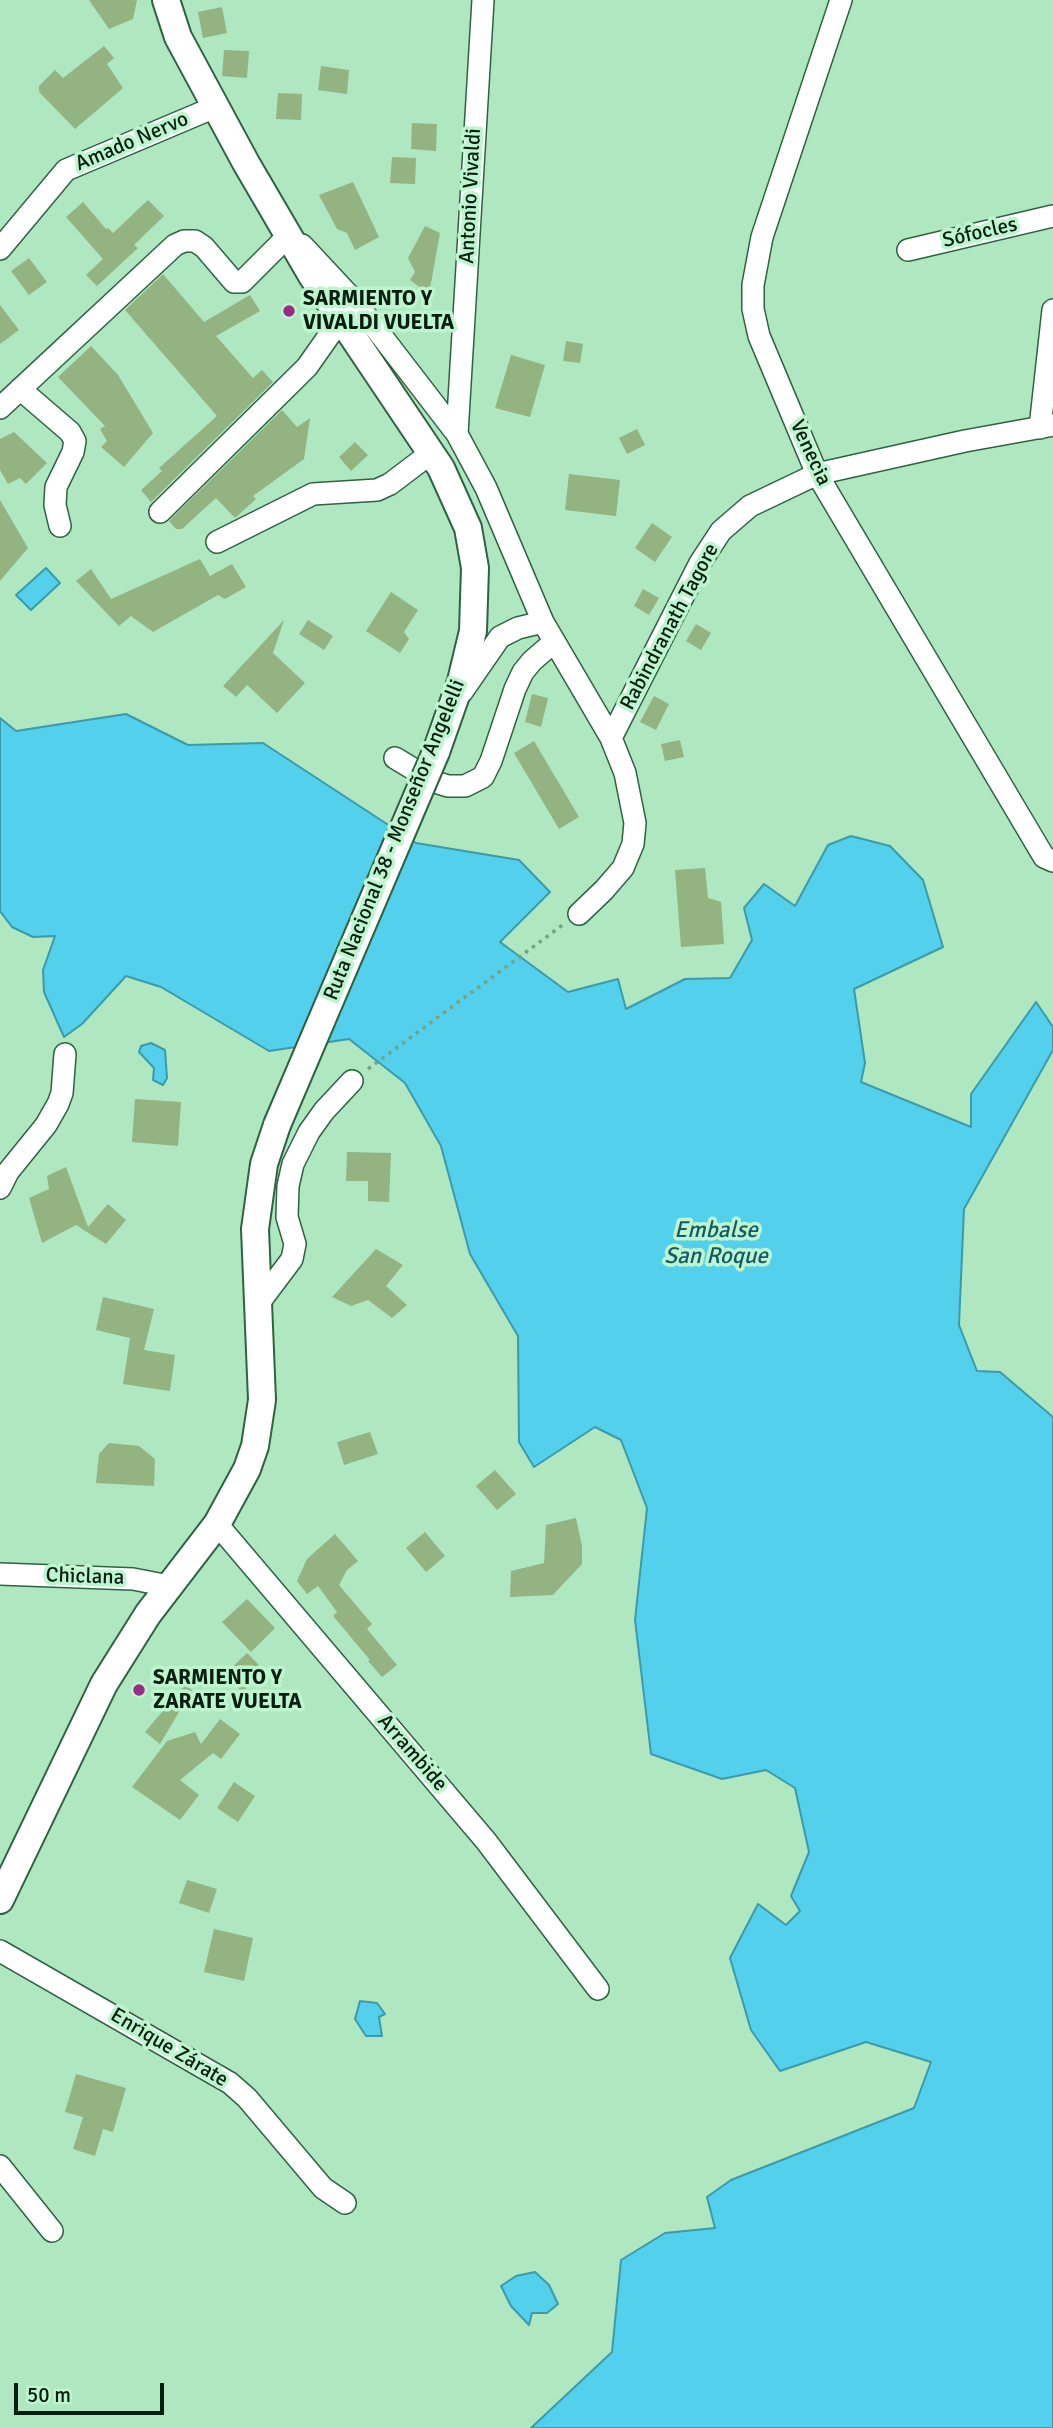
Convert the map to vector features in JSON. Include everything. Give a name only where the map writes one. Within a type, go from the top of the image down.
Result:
[{"type":"main road","name":"Ruta Nacional 38 - Monseñor Angelelli","points":[[0,1900],[104,1684],[133,1635],[217,1524],[247,1469],[256,1446],[262,1380],[255,1229],[264,1164],[277,1125],[454,706],[470,647],[474,616],[475,568],[468,528],[460,509],[431,453],[340,320],[284,228],[178,37],[166,0]]},
{"type":"street","name":"Antonio Vivaldi","points":[[457,434],[483,0]]},
{"type":"street","name":"Venecia","points":[[841,0],[762,237],[753,285],[752,309],[759,336],[817,474],[1044,857],[1053,861]]},
{"type":"street","name":"Amado Nervo","points":[[0,249],[66,170],[215,107]]},
{"type":"street","name":"Sófocles","points":[[908,250],[1053,216]]},
{"type":"street","points":[[0,408],[175,245],[184,241],[195,242],[204,247],[234,282],[242,282],[284,228],[357,304],[457,434],[486,488],[543,622],[611,738],[632,799],[635,823],[633,844],[623,867],[579,914]]},
{"type":"street","points":[[1046,426],[1053,310]]},
{"type":"street","points":[[160,512],[307,367],[340,320]]},
{"type":"street","points":[[20,389],[70,432],[75,441],[73,452],[56,487],[55,505],[60,526]]},
{"type":"street","name":"Rabindranath Tagore","points":[[611,738],[700,563],[721,531],[750,506],[817,474],[1046,426]]},
{"type":"street","points":[[217,542],[313,494],[377,490],[390,484],[431,453]]},
{"type":"street","points":[[454,706],[500,637],[518,628],[543,622]]},
{"type":"street","points":[[395,758],[435,782],[448,786],[466,786],[482,777],[491,761],[523,672],[554,642]]},
{"type":"street","points":[[0,1188],[8,1172],[46,1125],[58,1104],[62,1093],[65,1054]]},
{"type":"street","points":[[259,1303],[292,1259],[295,1244],[287,1217],[288,1186],[293,1164],[309,1132],[352,1080]]},
{"type":"street","name":"Arrambide","points":[[217,1524],[479,1831],[598,1989]]},
{"type":"street","name":"Chiclana","points":[[0,1574],[133,1579],[169,1586]]},
{"type":"street","name":"Enrique Zárate","points":[[0,1951],[230,2083],[247,2098],[323,2189],[345,2203]]},
{"type":"street","points":[[0,2166],[52,2231]]},
{"type":"path","points":[[352,1080],[579,914]]},
{"type":"water","points":[[46,568],[60,583],[31,610],[16,595]]},
{"type":"water","name":"Embalse San Roque","points":[[126,714],[188,745],[263,743],[416,843],[519,860],[550,892],[500,942],[568,992],[618,979],[626,1009],[685,979],[730,978],[752,940],[744,908],[764,884],[795,906],[828,845],[851,836],[890,846],[923,880],[943,947],[854,989],[865,1063],[861,1082],[971,1127],[971,1094],[1036,1002],[1053,1027],[1053,1050],[964,1209],[959,1325],[977,1371],[1000,1372],[1053,1417],[1053,2428],[531,2428],[612,2352],[621,2260],[665,2233],[715,2228],[707,2197],[731,2180],[914,2108],[931,2062],[866,2042],[780,2071],[751,2030],[730,1958],[758,1904],[786,1925],[800,1911],[791,1896],[809,1852],[795,1788],[766,1770],[722,1779],[651,1754],[635,1620],[647,1508],[621,1440],[595,1427],[534,1467],[519,1442],[518,1336],[470,1254],[441,1146],[405,1083],[349,1039],[269,1051],[161,987],[126,976],[82,1024],[64,1037],[44,992],[43,970],[55,936],[33,937],[12,927],[0,911],[0,718],[16,731]]},
{"type":"water","points":[[151,1043],[165,1050],[167,1078],[163,1085],[153,1080],[154,1068],[139,1052],[141,1046]]},
{"type":"water","points":[[360,2001],[377,2003],[385,2014],[379,2017],[382,2036],[366,2036],[355,2019]]},
{"type":"water","points":[[535,2272],[549,2285],[558,2304],[547,2313],[532,2313],[529,2325],[511,2306],[501,2286],[516,2276]]},
{"type":"building","points":[[89,0],[137,0],[133,19],[109,29]]},
{"type":"building","points":[[222,7],[227,33],[203,38],[198,12]]},
{"type":"building","points":[[104,46],[114,58],[107,64],[123,88],[75,129],[39,92],[39,86],[55,70],[63,78]]},
{"type":"building","points":[[224,50],[249,51],[247,78],[222,76]]},
{"type":"building","points":[[321,66],[349,70],[347,94],[318,90]]},
{"type":"building","points":[[278,93],[302,94],[301,120],[276,119]]},
{"type":"building","points":[[412,123],[437,124],[436,151],[411,149]]},
{"type":"building","points":[[392,157],[416,158],[415,184],[390,183]]},
{"type":"building","points":[[353,182],[379,237],[355,250],[347,233],[337,229],[319,195]]},
{"type":"building","points":[[148,200],[164,216],[134,245],[138,248],[97,286],[86,275],[103,259],[66,217],[83,202],[106,229],[113,233]]},
{"type":"building","points":[[425,226],[440,233],[429,294],[410,280],[415,272],[408,258]]},
{"type":"building","points":[[29,258],[47,282],[29,295],[11,271]]},
{"type":"building","points":[[163,274],[204,322],[250,295],[260,311],[216,336],[253,378],[262,370],[273,382],[151,502],[141,490],[162,471],[159,468],[217,416],[125,310]]},
{"type":"building","points":[[0,305],[19,330],[0,344]]},
{"type":"building","points":[[566,341],[583,344],[580,363],[563,361]]},
{"type":"building","points":[[91,346],[118,375],[153,433],[124,467],[101,447],[107,441],[100,429],[105,426],[58,377]]},
{"type":"building","points":[[511,355],[545,365],[530,417],[495,408]]},
{"type":"building","points":[[282,410],[297,427],[310,418],[304,459],[253,496],[256,499],[235,518],[216,498],[182,529],[176,529],[169,521]]},
{"type":"building","points":[[637,429],[645,445],[627,454],[619,438]]},
{"type":"building","points":[[14,432],[47,463],[26,484],[20,478],[8,484],[0,470],[0,439]]},
{"type":"building","points":[[355,442],[368,455],[351,471],[339,457]]},
{"type":"building","points":[[569,474],[620,480],[616,516],[565,510]]},
{"type":"building","points":[[0,500],[28,548],[0,581]]},
{"type":"building","points":[[652,523],[672,537],[655,562],[635,548]]},
{"type":"building","points":[[200,559],[210,576],[232,564],[246,587],[225,599],[218,595],[153,632],[131,616],[119,626],[76,581],[91,569],[111,599]]},
{"type":"building","points":[[643,589],[659,598],[649,615],[634,606]]},
{"type":"building","points":[[391,592],[418,610],[404,632],[409,639],[400,653],[366,631]]},
{"type":"building","points":[[284,620],[273,653],[305,683],[277,713],[247,685],[236,697],[223,686]]},
{"type":"building","points":[[308,620],[333,636],[324,650],[299,634]]},
{"type":"building","points":[[696,624],[711,633],[701,650],[686,641]]},
{"type":"building","points":[[532,694],[548,698],[541,727],[525,722]]},
{"type":"building","points":[[654,696],[669,704],[656,730],[640,722]]},
{"type":"building","points":[[680,740],[684,757],[665,761],[661,744]]},
{"type":"building","points":[[534,741],[579,817],[559,829],[514,753]]},
{"type":"building","points":[[705,868],[708,898],[721,902],[724,944],[681,947],[675,870]]},
{"type":"building","points":[[135,1099],[181,1102],[178,1146],[132,1142]]},
{"type":"building","points":[[347,1152],[391,1153],[389,1202],[368,1201],[368,1181],[346,1181]]},
{"type":"building","points":[[66,1167],[88,1227],[108,1204],[126,1220],[106,1244],[76,1225],[42,1243],[29,1198],[49,1189],[47,1176]]},
{"type":"building","points":[[376,1249],[403,1265],[386,1286],[407,1305],[392,1318],[368,1300],[351,1306],[332,1297]]},
{"type":"building","points":[[103,1297],[154,1309],[144,1350],[175,1355],[170,1391],[123,1384],[130,1338],[96,1330]]},
{"type":"building","points":[[370,1432],[378,1454],[344,1465],[337,1442]]},
{"type":"building","points":[[109,1443],[139,1446],[155,1459],[154,1486],[96,1483],[99,1454]]},
{"type":"building","points":[[495,1470],[516,1494],[497,1510],[476,1486]]},
{"type":"building","points":[[576,1518],[582,1546],[582,1564],[553,1595],[510,1597],[511,1571],[544,1563],[546,1525]]},
{"type":"building","points":[[425,1532],[445,1556],[426,1572],[406,1548]]},
{"type":"building","points":[[335,1534],[358,1561],[347,1570],[339,1585],[372,1624],[367,1629],[397,1665],[382,1677],[333,1616],[337,1612],[318,1586],[307,1594],[297,1581],[307,1559]]},
{"type":"building","points":[[247,1599],[275,1628],[251,1652],[222,1622]]},
{"type":"building","points":[[247,1653],[265,1671],[242,1692],[225,1674]]},
{"type":"building","points":[[185,1685],[192,1690],[160,1744],[145,1732]]},
{"type":"building","points":[[220,1719],[240,1734],[221,1759],[213,1753],[180,1780],[199,1795],[180,1820],[132,1787],[167,1741],[195,1732],[201,1744]]},
{"type":"building","points":[[234,1782],[255,1796],[238,1822],[217,1808]]},
{"type":"building","points":[[187,1880],[217,1889],[209,1913],[179,1903]]},
{"type":"building","points":[[214,1929],[253,1938],[244,1981],[204,1972]]},
{"type":"building","points":[[76,2074],[126,2088],[113,2132],[103,2129],[95,2156],[73,2149],[83,2117],[65,2112]]},
{"type":"place","name":"SARMIENTO Y VIVALDI VUELTA","points":[[289,311]]},
{"type":"place","name":"SARMIENTO Y ZARATE VUELTA","points":[[139,1690]]}]
